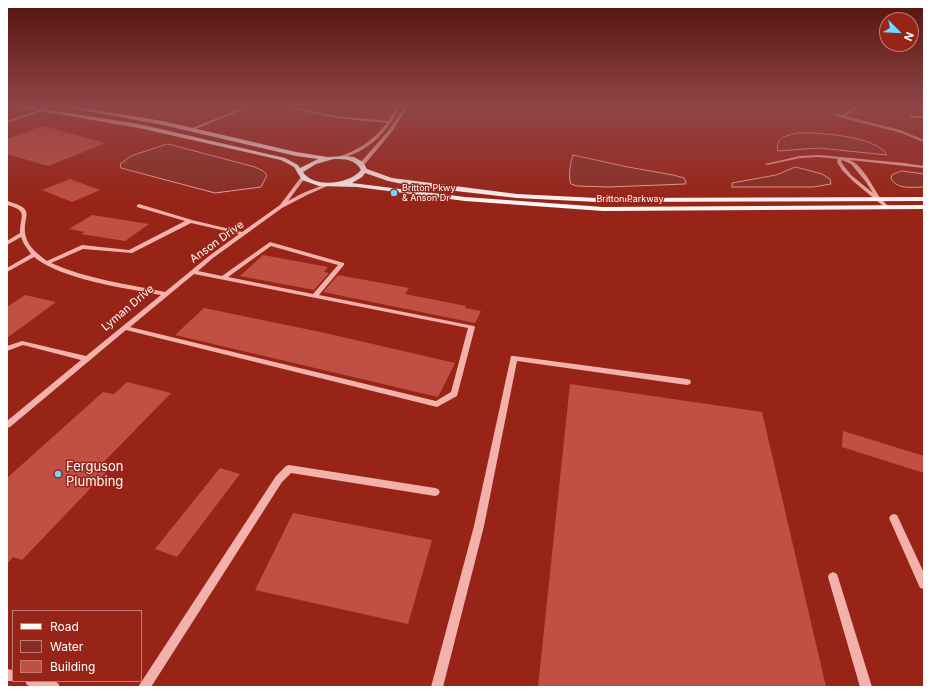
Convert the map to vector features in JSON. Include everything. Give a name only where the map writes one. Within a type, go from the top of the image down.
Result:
[{"type":"main road","points":[[198,138],[283,159],[293,164],[301,175]]},
{"type":"main road","points":[[231,138],[296,154],[326,158]]},
{"type":"main road","points":[[301,175],[303,168],[309,164],[326,158]]},
{"type":"main road","name":"Britton Parkway","points":[[326,158],[353,159],[363,167],[390,180],[412,184],[517,196],[597,200],[924,199]]},
{"type":"main road","points":[[333,184],[356,178],[362,174],[363,167]]},
{"type":"main road","name":"Britton Parkway","points":[[301,175],[310,182],[357,185],[466,199],[603,209],[924,207]]},
{"type":"street","points":[[339,158],[362,150],[375,138]]},
{"type":"street","points":[[363,167],[385,138]]},
{"type":"street","points":[[767,164],[800,157],[819,156],[924,167]]},
{"type":"street","points":[[841,158],[839,162],[855,183],[879,199],[887,207]]},
{"type":"street","points":[[841,158],[853,163],[868,181],[879,199]]},
{"type":"street","name":"Anson Drive","points":[[280,207],[301,175]]},
{"type":"street","name":"Anson Drive","points":[[166,294],[280,207],[305,194],[333,184]]},
{"type":"street","points":[[7,203],[16,205],[23,210],[26,216],[23,234],[7,243]]},
{"type":"street","points":[[140,206],[190,221],[244,234]]},
{"type":"street","points":[[46,263],[82,247],[130,252],[190,221]]},
{"type":"street","name":"Lyman Drive","points":[[23,234],[26,245],[46,263],[75,274],[166,294]]},
{"type":"street","points":[[224,278],[270,244],[342,264],[315,295]]},
{"type":"street","points":[[7,270],[35,254]]},
{"type":"street","points":[[124,328],[436,404],[454,394],[472,327],[193,272]]},
{"type":"street","name":"Lyman Drive","points":[[7,425],[166,294]]},
{"type":"street","points":[[7,349],[22,343],[86,359]]},
{"type":"street","points":[[436,687],[479,526],[514,358],[687,382]]},
{"type":"street","points":[[144,687],[279,479],[289,469],[435,492]]},
{"type":"street","points":[[894,518],[924,584]]},
{"type":"street","points":[[833,577],[866,687]]},
{"type":"street","points":[[35,682],[54,687]]},
{"type":"water","points":[[782,138],[856,138],[871,143],[887,155],[819,148],[778,151],[777,147]]},
{"type":"water","points":[[168,144],[255,167],[267,175],[261,187],[215,193],[121,168],[120,164],[131,156]]},
{"type":"water","points":[[573,155],[673,175],[684,178],[686,182],[685,184],[608,187],[577,186],[571,184],[570,177],[570,166]]},
{"type":"water","points":[[796,167],[822,174],[830,179],[831,184],[813,187],[732,187],[732,183],[776,175]]},
{"type":"water","points":[[902,171],[924,174],[924,187],[905,187],[893,182],[891,178],[892,175]]},
{"type":"building","points":[[89,138],[106,143],[48,166],[7,154],[7,139]]},
{"type":"building","points":[[70,179],[100,190],[72,202],[42,190]]},
{"type":"building","points":[[92,215],[149,224],[125,241],[81,234],[85,232],[69,229]]},
{"type":"building","points":[[263,255],[328,267],[324,272],[329,273],[314,290],[240,276]]},
{"type":"building","points":[[338,275],[409,288],[405,294],[466,306],[465,308],[481,311],[475,323],[323,292]]},
{"type":"building","points":[[25,295],[56,302],[7,338],[7,307]]},
{"type":"building","points":[[204,308],[325,333],[455,363],[438,397],[175,335]]},
{"type":"building","name":"Ferguson Plumbing","points":[[127,382],[171,393],[100,466],[109,469],[22,560],[13,557],[7,564],[7,478],[103,392],[114,394]]},
{"type":"building","points":[[570,384],[762,412],[826,687],[538,687]]},
{"type":"building","points":[[843,431],[924,456],[924,473],[842,447]]},
{"type":"building","points":[[220,468],[240,474],[177,557],[155,549]]},
{"type":"building","points":[[293,513],[432,540],[408,624],[255,590]]},
{"type":"place","name":"Britton Pkwy & Anson Dr","points":[[394,193]]},
{"type":"place","name":"Ferguson Plumbing","points":[[58,474]]}]
